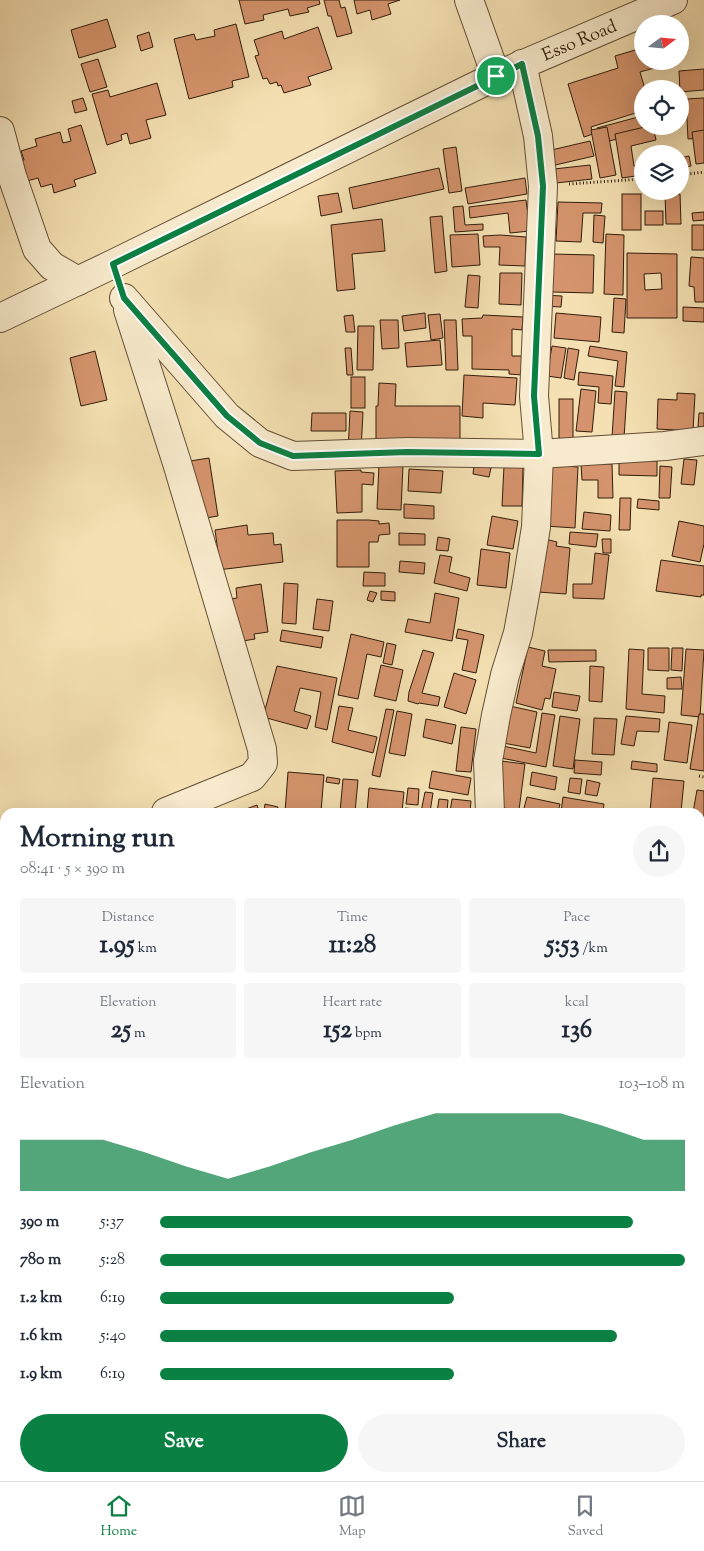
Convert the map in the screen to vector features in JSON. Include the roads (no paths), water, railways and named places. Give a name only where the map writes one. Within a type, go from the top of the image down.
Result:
[{"type":"street","points":[[470,0],[496,76]]},
{"type":"street","name":"Esso Road","points":[[0,318],[496,76],[673,0]]},
{"type":"street","points":[[490,808],[488,761],[505,675],[518,633],[536,527],[539,454],[534,396],[543,186],[538,136],[522,64]]},
{"type":"street","points":[[0,131],[12,176],[37,249],[52,266],[78,281]]},
{"type":"street","points":[[113,264],[177,463],[262,749],[263,763],[252,777],[176,808]]},
{"type":"street","points":[[124,298],[227,416],[260,443],[293,456],[407,452],[539,454],[665,446],[704,441]]}]
